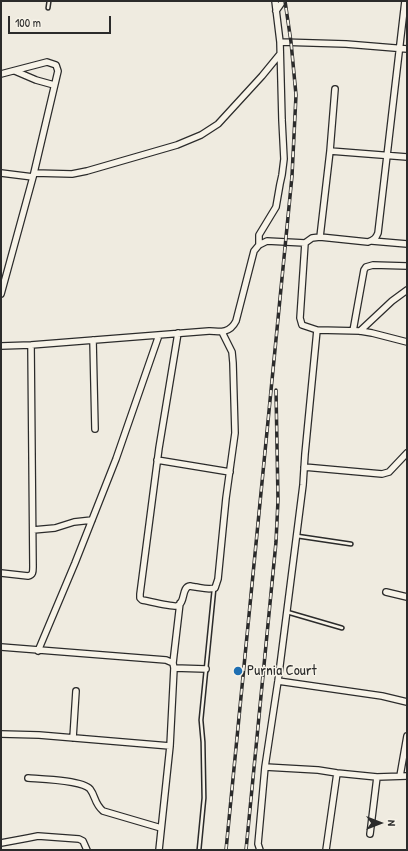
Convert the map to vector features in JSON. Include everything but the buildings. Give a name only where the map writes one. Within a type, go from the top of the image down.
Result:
[{"type":"street","points":[[259,245],[260,235],[276,207],[284,159],[280,42],[275,1]]},
{"type":"street","points":[[276,11],[283,1]]},
{"type":"street","points":[[372,241],[376,238],[378,233],[405,1]]},
{"type":"street","points":[[280,42],[346,44],[407,49]]},
{"type":"street","points":[[1,173],[34,175],[72,174],[177,146],[201,135],[218,124],[280,54]]},
{"type":"street","points":[[1,74],[47,62],[56,65],[58,71],[34,175],[1,294]]},
{"type":"street","points":[[15,71],[36,80],[54,85]]},
{"type":"street","points":[[320,237],[330,151],[335,89]]},
{"type":"street","points":[[330,151],[407,157]]},
{"type":"street","points":[[1,346],[209,331],[222,332],[233,327],[236,321],[254,251],[259,245],[267,241],[305,243],[312,238],[320,237],[407,244]]},
{"type":"street","points":[[305,243],[300,318],[302,325],[317,330],[357,331],[407,342]]},
{"type":"street","points":[[357,331],[364,270],[366,267],[373,265],[407,266]]},
{"type":"street","points":[[357,331],[407,290]]},
{"type":"street","points":[[260,850],[258,844],[265,767],[297,536],[317,330]]},
{"type":"street","points":[[178,333],[157,460],[140,598],[142,600],[174,607],[178,606],[182,602],[186,587],[214,588],[218,579],[235,433],[232,352],[222,332]]},
{"type":"street","points":[[38,651],[116,460],[159,335]]},
{"type":"street","points":[[93,340],[95,429]]},
{"type":"street","points":[[1,573],[28,576],[31,575],[33,567],[31,345]]},
{"type":"street","points":[[304,467],[382,474],[389,472],[407,453]]},
{"type":"street","points":[[157,460],[230,472]]},
{"type":"street","points":[[33,530],[55,528],[74,522],[92,520]]},
{"type":"street","points":[[386,592],[407,597]]},
{"type":"street","points":[[158,850],[170,746],[174,666],[180,603]]},
{"type":"street","points":[[1,647],[166,660],[174,666],[206,669]]},
{"type":"street","points":[[278,681],[382,696],[407,702]]},
{"type":"street","points":[[73,738],[76,691]]},
{"type":"street","points":[[1,734],[39,735],[170,746]]},
{"type":"street","points":[[400,776],[407,736]]},
{"type":"street","points":[[265,767],[318,770],[377,777],[407,776]]},
{"type":"street","points":[[326,850],[337,773]]},
{"type":"street","points":[[370,834],[377,777]]},
{"type":"street","points":[[28,778],[60,780],[81,784],[88,787],[97,806],[103,811],[161,828]]},
{"type":"street","points":[[1,843],[38,836],[79,839],[83,841],[87,850]]},
{"type":"lane","points":[[48,8],[49,1]]},
{"type":"lane","points":[[297,536],[351,544]]},
{"type":"lane","points":[[199,850],[204,798],[201,720],[214,588]]},
{"type":"lane","points":[[287,612],[342,628]]},
{"type":"railway","points":[[226,850],[292,176],[296,95],[285,1]]},
{"type":"railway","points":[[246,850],[276,542],[278,500],[276,390]]},
{"type":"place","name":"Purnia Court","points":[[238,671]]}]
